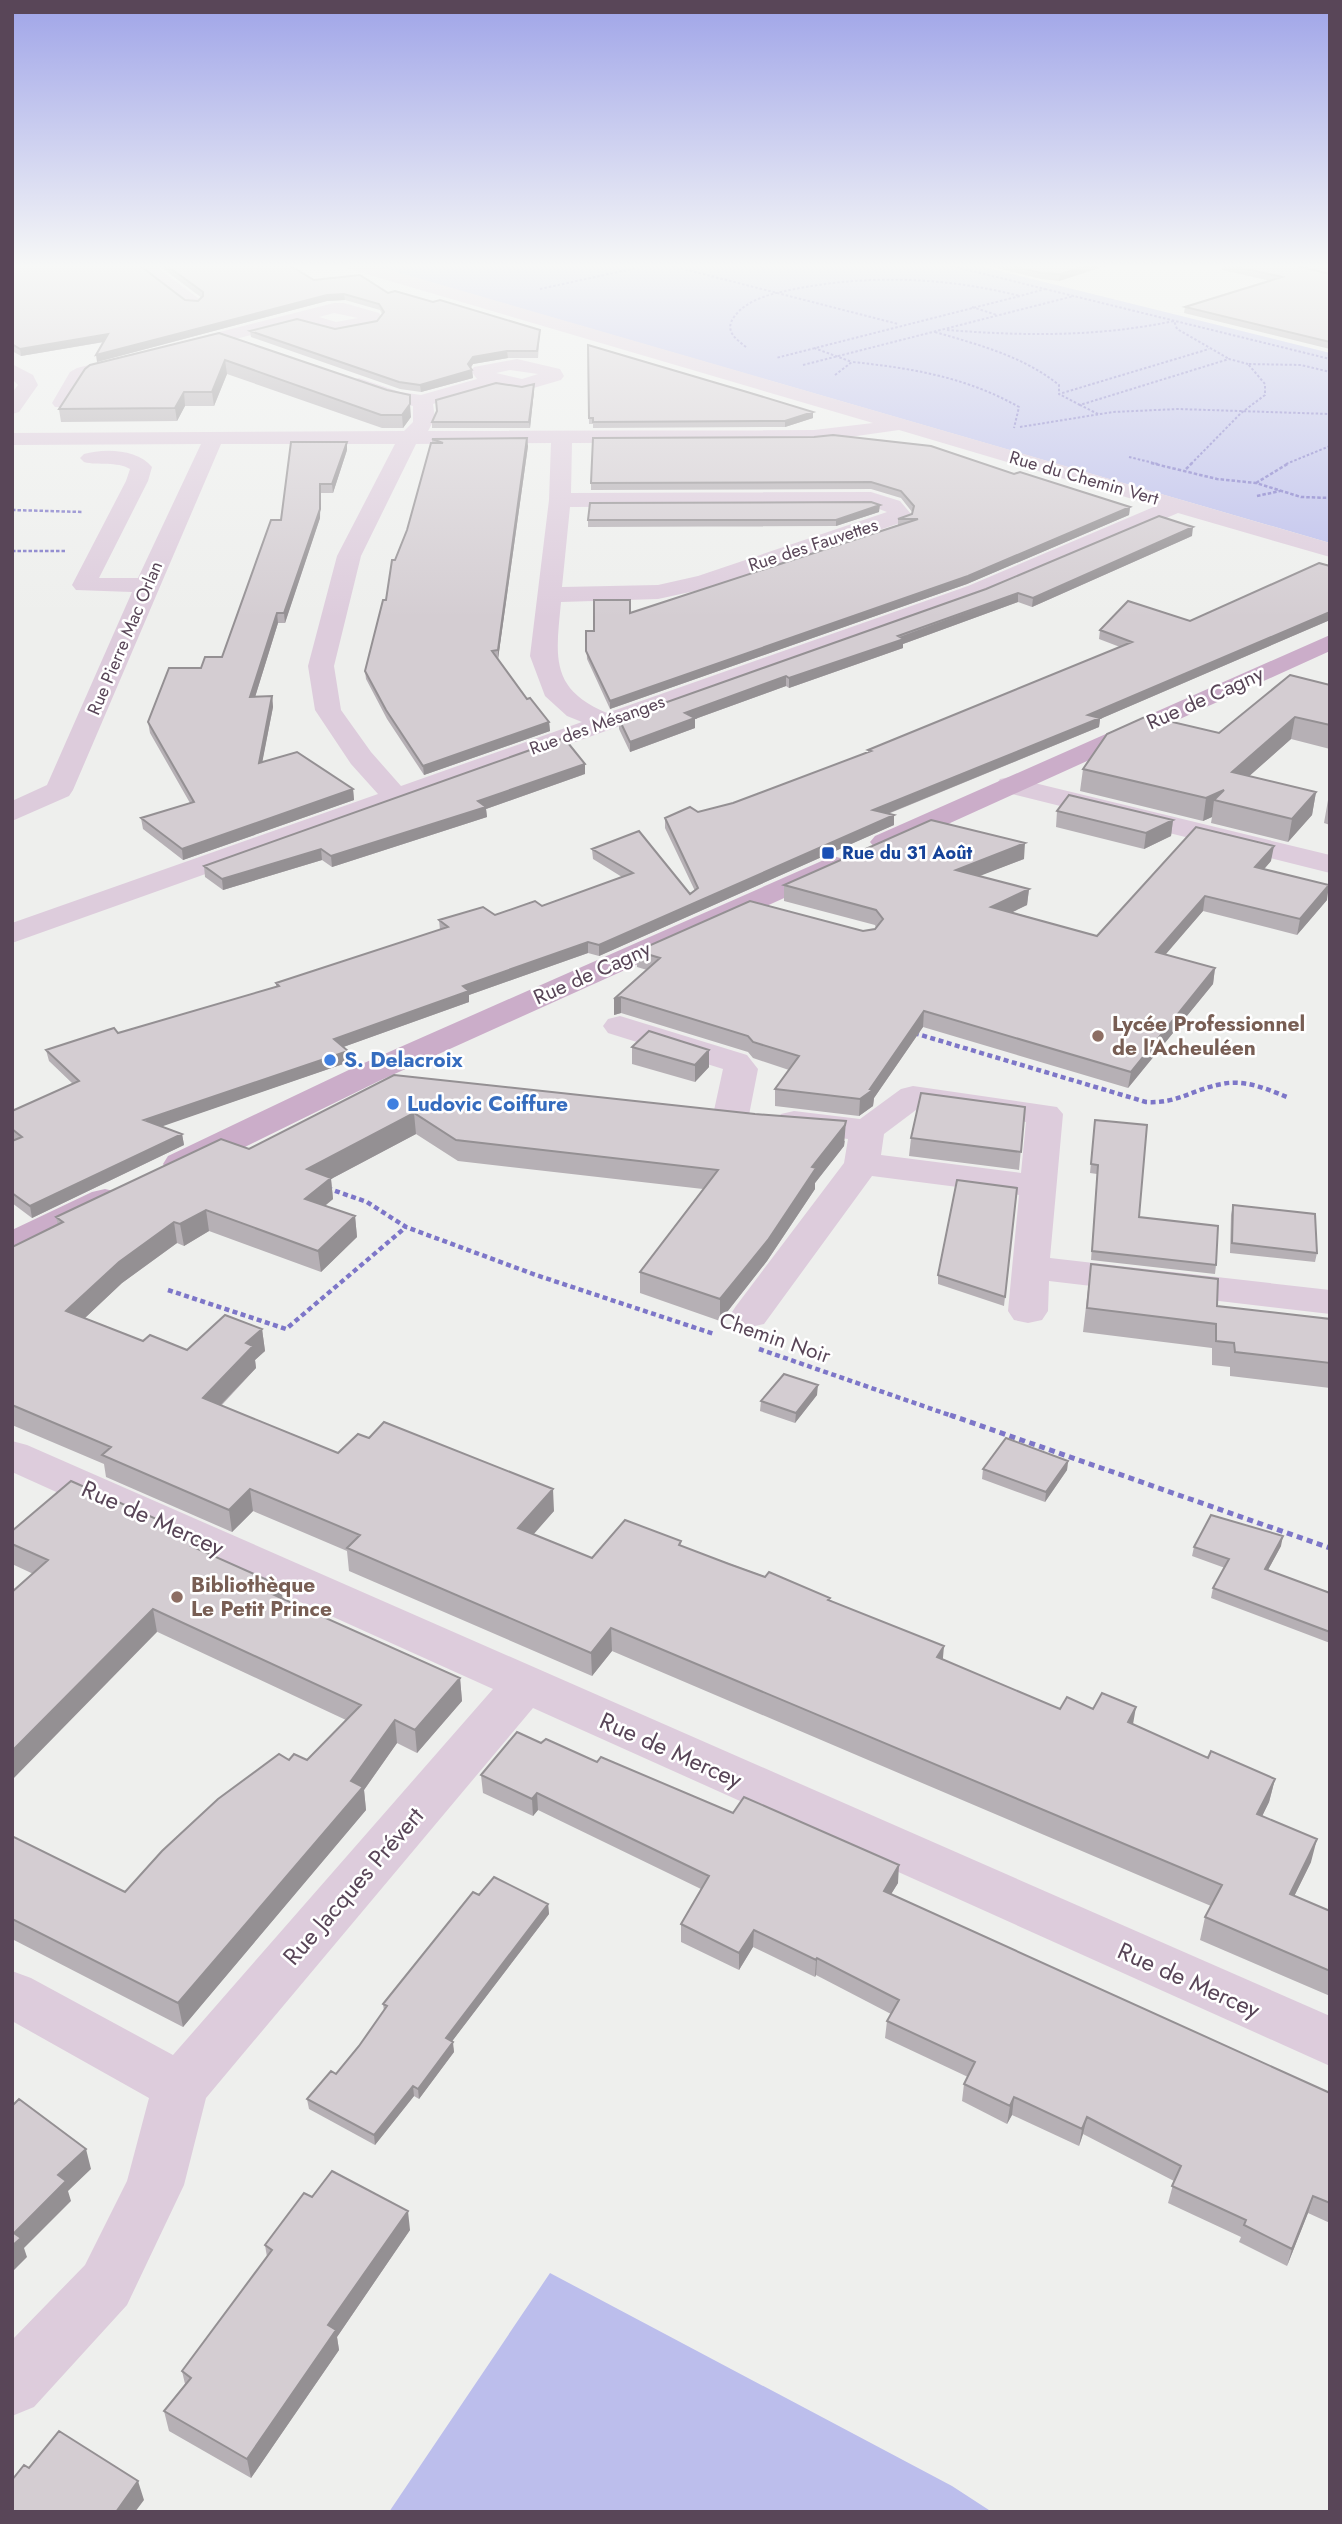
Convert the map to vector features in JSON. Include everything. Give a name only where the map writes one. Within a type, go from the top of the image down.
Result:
[{"type":"main road","name":"Rue de Cagny","points":[[12,1245],[368,1074],[1330,642]]},
{"type":"street","points":[[12,408],[28,386],[27,383]]},
{"type":"street","points":[[62,403],[73,383]]},
{"type":"street","points":[[354,383],[396,397],[422,401],[485,383]]},
{"type":"street","name":"Rue du Chemin Vert","points":[[758,383],[903,425],[1174,514],[1330,550]]},
{"type":"street","points":[[396,797],[361,758],[328,710],[321,666],[349,556],[408,438],[421,429],[427,415],[422,401]]},
{"type":"street","points":[[12,439],[814,436],[903,425]]},
{"type":"street","points":[[562,437],[560,500],[543,656],[554,690],[576,710],[604,722]]},
{"type":"street","name":"Rue Pierre Mac Orlan","points":[[12,812],[59,790],[147,585],[176,481],[214,438]]},
{"type":"street","points":[[12,458],[130,459],[141,467],[137,481],[84,585],[147,585]]},
{"type":"street","points":[[137,481],[176,481]]},
{"type":"street","name":"Rue des Fauvettes","points":[[548,594],[658,592],[704,582],[901,515],[898,509],[883,501],[871,499],[560,500]]},
{"type":"street","points":[[1174,514],[1330,571]]},
{"type":"street","name":"Rue des Mésanges","points":[[12,934],[976,591],[1174,514]]},
{"type":"street","points":[[1010,785],[1330,864]]},
{"type":"street","points":[[748,903],[786,914]]},
{"type":"street","points":[[620,1026],[735,1062],[741,1069],[717,1114],[1038,1186]]},
{"type":"street","points":[[368,1074],[435,1082]]},
{"type":"street","points":[[742,1333],[865,1147],[913,1096],[1045,1114],[1028,1311]]},
{"type":"street","points":[[1030,1267],[1330,1302]]},
{"type":"street","name":"Rue de Mercey","points":[[12,1455],[1330,2042]]},
{"type":"street","name":"Rue Jacques Prévert","points":[[12,2385],[106,2285],[155,2185],[180,2087],[525,1685]]},
{"type":"street","points":[[12,1994],[180,2087]]},
{"type":"path","points":[[969,383],[999,395],[1018,407],[1014,428]]},
{"type":"path","points":[[1057,383],[1059,394]]},
{"type":"path","points":[[1059,394],[1096,383]]},
{"type":"path","points":[[1080,405],[1152,383]]},
{"type":"path","points":[[1185,470],[1241,413],[1265,394],[1264,383]]},
{"type":"path","points":[[1059,394],[1099,414]]},
{"type":"path","points":[[1014,428],[1099,414],[1178,410],[1330,414]]},
{"type":"path","points":[[1014,428],[1028,431]]},
{"type":"path","points":[[1256,483],[1295,459],[1330,446]]},
{"type":"path","points":[[1125,456],[1217,479],[1256,483],[1301,497],[1330,498]]},
{"type":"path","points":[[12,510],[66,509],[119,517]]},
{"type":"path","points":[[12,551],[101,551]]},
{"type":"path","points":[[907,1031],[1146,1102],[1181,1102],[1216,1085],[1234,1083],[1253,1084],[1287,1097]]},
{"type":"path","name":"Chemin Noir","points":[[316,1184],[367,1202],[406,1227],[533,1274],[742,1333],[1330,1548]]},
{"type":"path","points":[[168,1290],[286,1329],[406,1227]]},
{"type":"shaded area","points":[[777,383],[1330,383],[1330,543]]},
{"type":"shaded area","points":[[550,2273],[952,2486],[992,2512],[389,2512]]},
{"type":"building","points":[[76,383],[216,383],[212,392],[184,392],[175,408],[59,409]]},
{"type":"building","points":[[290,383],[366,383],[410,395],[410,404],[402,415],[381,415]]},
{"type":"building","points":[[496,383],[522,387],[534,384],[529,422],[432,422],[437,411],[436,400]]},
{"type":"building","points":[[589,383],[715,383],[813,412],[785,421],[593,422],[593,418],[589,418]]},
{"type":"building","points":[[833,435],[931,446],[1014,474],[1020,472],[1130,507],[968,576],[610,701],[586,651],[586,631],[594,631],[594,600],[630,600],[630,613],[918,519],[898,519],[912,514],[914,506],[901,491],[871,482],[591,483],[593,438]]},
{"type":"building","points":[[527,438],[498,650],[492,651],[527,699],[530,698],[549,722],[423,766],[386,710],[365,671],[383,600],[386,600],[392,560],[395,560],[407,530],[431,443],[443,443],[432,439]]},
{"type":"building","points":[[291,442],[347,442],[332,484],[320,484],[320,509],[284,613],[277,613],[250,697],[272,696],[259,763],[297,752],[353,789],[182,849],[141,818],[194,802],[148,722],[169,668],[201,668],[205,657],[222,657],[271,520],[281,520]]},
{"type":"building","points":[[871,502],[880,505],[836,520],[588,520],[590,503]]},
{"type":"building","points":[[1159,516],[1193,527],[1033,598],[1018,593],[898,636],[904,639],[789,678],[786,676],[685,713],[695,718],[630,742],[619,719],[986,589]]},
{"type":"building","points":[[1319,563],[1330,566],[1330,612],[1088,715],[1100,718],[873,810],[894,815],[599,945],[588,942],[463,986],[469,991],[334,1039],[348,1051],[144,1120],[182,1134],[30,1206],[12,1193],[12,1141],[22,1137],[12,1129],[12,1111],[79,1081],[46,1050],[114,1028],[118,1033],[279,986],[276,983],[448,927],[439,920],[483,907],[495,915],[535,901],[542,906],[633,873],[592,849],[639,831],[690,894],[698,888],[665,818],[690,807],[698,812],[733,803],[871,751],[868,750],[1132,642],[1100,630],[1128,601],[1190,621]]},
{"type":"building","points":[[1290,675],[1330,685],[1330,725],[1295,717],[1232,772],[1316,792],[1292,819],[1214,800],[1224,790],[1206,798],[1083,769],[1107,734],[1147,716],[1219,733]]},
{"type":"building","points":[[564,738],[585,764],[478,801],[486,807],[331,856],[321,849],[222,879],[204,866]]},
{"type":"building","points":[[1069,795],[1173,820],[1146,833],[1057,811]]},
{"type":"building","points":[[931,820],[1025,843],[956,870],[1029,889],[991,907],[1097,936],[1196,827],[1274,846],[1255,867],[1329,885],[1300,919],[1205,896],[1156,952],[1215,968],[1131,1072],[924,1011],[870,1089],[874,1089],[860,1099],[775,1089],[799,1056],[753,1042],[748,1036],[621,997],[614,999],[660,958],[637,951],[750,901],[863,931],[875,929],[883,919],[876,910],[784,885]]},
{"type":"building","points":[[649,1031],[709,1050],[695,1065],[632,1047]]},
{"type":"building","points":[[394,1075],[755,1114],[846,1121],[812,1167],[816,1168],[768,1240],[720,1299],[640,1272],[718,1170],[456,1140],[414,1113],[307,1169],[331,1178],[305,1199],[355,1216],[318,1251],[206,1210],[180,1224],[174,1222],[119,1262],[66,1311],[143,1341],[150,1335],[187,1350],[225,1315],[262,1329],[246,1343],[253,1346],[203,1398],[338,1453],[358,1434],[369,1438],[384,1422],[553,1489],[518,1528],[592,1558],[625,1520],[681,1541],[679,1545],[765,1577],[769,1572],[830,1598],[828,1600],[944,1646],[937,1657],[1060,1709],[1067,1697],[1093,1709],[1102,1693],[1136,1707],[1128,1722],[1208,1758],[1211,1751],[1275,1779],[1257,1814],[1317,1839],[1290,1894],[1330,1911],[1330,1971],[1205,1917],[1222,1885],[611,1628],[591,1653],[347,1548],[360,1535],[250,1489],[229,1510],[102,1455],[111,1447],[12,1405],[12,1247],[63,1222],[56,1217],[221,1139],[249,1149]]},
{"type":"building","points":[[921,1093],[1025,1107],[1021,1152],[911,1138]]},
{"type":"building","points":[[1095,1120],[1147,1125],[1139,1217],[1218,1226],[1216,1265],[1092,1251],[1098,1165],[1091,1164]]},
{"type":"building","points":[[957,1180],[1017,1188],[1005,1297],[938,1275]]},
{"type":"building","points":[[1233,1205],[1315,1214],[1317,1253],[1232,1243]]},
{"type":"building","points":[[1091,1264],[1218,1279],[1217,1306],[1330,1319],[1330,1363],[1235,1352],[1234,1343],[1216,1341],[1216,1324],[1087,1308]]},
{"type":"building","points":[[784,1374],[818,1385],[796,1413],[761,1401]]},
{"type":"building","points":[[1006,1438],[1068,1461],[1046,1492],[983,1469]]},
{"type":"building","points":[[71,1481],[199,1538],[191,1546],[281,1586],[272,1594],[460,1678],[415,1730],[395,1720],[351,1781],[363,1787],[178,2003],[12,1919],[12,1836],[125,1892],[162,1851],[218,1799],[279,1754],[289,1760],[294,1754],[307,1760],[361,1705],[153,1609],[12,1751],[12,1592],[48,1560],[12,1544],[12,1531]]},
{"type":"building","points":[[1211,1515],[1283,1536],[1265,1569],[1330,1593],[1330,1632],[1213,1588],[1229,1559],[1194,1547]]},
{"type":"building","points":[[517,1732],[541,1743],[546,1739],[597,1762],[601,1757],[733,1813],[744,1797],[899,1865],[884,1891],[1330,2093],[1330,2203],[1313,2196],[1292,2249],[1244,2225],[1246,2220],[1172,2186],[1181,2166],[1087,2117],[1082,2129],[1014,2097],[1010,2106],[964,2084],[975,2062],[887,2021],[899,2000],[817,1958],[816,1960],[754,1930],[739,1953],[681,1924],[709,1876],[537,1793],[532,1799],[481,1775]]},
{"type":"building","points":[[494,1877],[548,1904],[446,2038],[453,2042],[418,2089],[413,2086],[374,2135],[307,2099],[331,2071],[336,2074],[359,2046],[387,2006],[383,2004],[473,1892],[479,1895]]},
{"type":"building","points":[[19,2099],[86,2149],[58,2175],[66,2181],[14,2233],[21,2238],[12,2246],[12,2106]]},
{"type":"building","points":[[332,2171],[408,2211],[328,2325],[336,2330],[247,2459],[164,2411],[191,2378],[182,2371],[272,2250],[265,2245],[304,2193],[312,2197]]},
{"type":"building","points":[[59,2431],[138,2481],[116,2512],[12,2512],[12,2480],[24,2465],[29,2468]]},
{"type":"place","name":"Rue du 31 Août","points":[[828,853]]},
{"type":"place","name":"Lycée Professionnel de l'Acheuléen","points":[[1098,1036]]},
{"type":"place","name":"S. Delacroix","points":[[330,1060]]},
{"type":"place","name":"Ludovic Coiffure","points":[[393,1104]]},
{"type":"place","name":"Bibliothèque Le Petit Prince","points":[[177,1597]]}]
